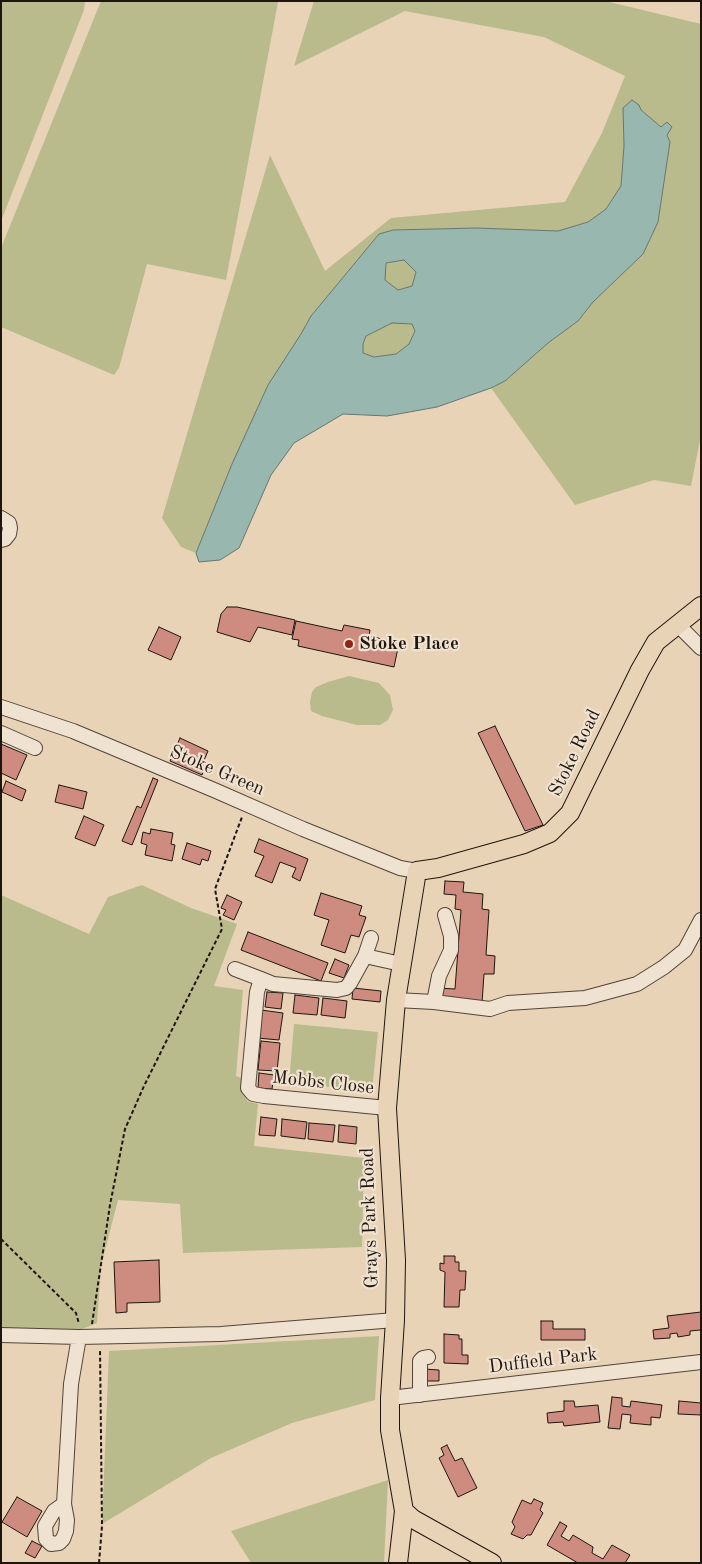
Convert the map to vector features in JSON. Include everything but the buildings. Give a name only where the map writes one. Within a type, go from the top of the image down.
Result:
[{"type":"main road","name":"Stoke Road","points":[[417,871],[438,868],[524,844],[550,833],[570,813],[640,670],[656,642],[701,606]]},
{"type":"main road","name":"Grays Park Road","points":[[398,1563],[404,1511],[390,1430],[396,1260],[387,1108],[396,1000],[417,871]]},
{"type":"main road","points":[[404,1511],[413,1519],[492,1563]]},
{"type":"street","points":[[1,518],[8,523],[10,528],[9,534],[5,539],[1,540]]},
{"type":"street","points":[[677,624],[701,648]]},
{"type":"street","name":"Stoke Green","points":[[1,708],[73,731],[303,829],[400,868],[417,871]]},
{"type":"street","points":[[1,733],[35,748]]},
{"type":"street","points":[[434,1002],[439,976],[451,950],[451,936],[445,915]]},
{"type":"street","points":[[396,1000],[434,1002],[490,1009],[508,1003],[585,998],[637,984],[664,967],[685,950],[701,920]]},
{"type":"street","points":[[235,969],[261,980],[338,990],[346,988],[350,983],[365,956],[371,938]]},
{"type":"street","points":[[365,956],[401,964]]},
{"type":"street","name":"Mobbs Close","points":[[261,980],[257,992],[248,1088],[254,1094],[274,1097],[387,1108]]},
{"type":"street","points":[[1,1335],[221,1334],[394,1320]]},
{"type":"street","points":[[64,1504],[71,1384],[90,1336]]},
{"type":"street","points":[[420,1395],[420,1361],[423,1358],[428,1358]]},
{"type":"street","name":"Duffield Park","points":[[390,1398],[701,1362]]},
{"type":"path","points":[[99,1563],[102,1526],[90,1336],[107,1222],[125,1129],[144,1086],[222,930],[215,889],[247,804]]},
{"type":"path","points":[[1,1239],[76,1312],[79,1326],[90,1336]]},
{"type":"green space","points":[[1,1],[85,1],[84,10],[1,221]]},
{"type":"green space","points":[[101,1],[278,2],[226,280],[147,264],[119,368],[114,375],[1,327],[1,248]]},
{"type":"green space","points":[[314,1],[605,1],[701,24],[701,435],[691,486],[654,480],[575,505],[491,388],[505,381],[548,343],[578,321],[593,302],[643,254],[658,222],[670,142],[661,127],[641,110],[623,108],[624,146],[621,186],[606,209],[588,222],[558,231],[476,228],[393,230],[379,234],[311,316],[232,464],[196,553],[181,547],[162,518],[270,155],[325,271],[391,218],[565,202],[602,133],[625,76],[544,37],[405,11],[294,66]]},
{"type":"green space","points":[[404,260],[416,272],[412,286],[398,290],[385,280],[386,263]]},
{"type":"green space","points":[[392,323],[412,324],[415,331],[409,344],[396,354],[374,357],[362,353],[366,336]]},
{"type":"green space","points":[[349,676],[379,683],[390,695],[393,710],[388,720],[380,725],[357,725],[322,716],[311,711],[312,692],[316,687]]},
{"type":"green space","points":[[142,885],[191,908],[237,924],[214,986],[243,990],[236,1076],[242,1078],[247,1101],[258,1104],[254,1146],[364,1158],[362,1247],[183,1253],[180,1204],[118,1200],[101,1266],[97,1323],[70,1334],[1,1328],[1,895],[89,934],[108,897]]},
{"type":"green space","points":[[294,1024],[378,1032],[372,1091],[289,1083]]},
{"type":"green space","points":[[379,1336],[375,1400],[292,1423],[211,1458],[102,1524],[109,1351]]},
{"type":"green space","points":[[388,1480],[384,1563],[251,1563],[231,1531]]},
{"type":"water","points":[[632,100],[661,127],[667,122],[672,127],[667,135],[670,142],[658,222],[643,254],[593,302],[578,321],[548,343],[505,381],[491,388],[437,407],[387,416],[343,414],[294,443],[271,475],[239,548],[220,560],[199,562],[196,553],[232,464],[268,385],[311,316],[379,234],[393,230],[476,228],[558,231],[588,222],[606,209],[621,186],[624,146],[623,108]],"holes":[[[404,260],[416,272],[412,286],[398,290],[385,280],[386,263]],[[392,323],[412,324],[415,331],[409,344],[396,354],[374,357],[363,353],[363,344],[366,336]]]},
{"type":"place","name":"Stoke Place","points":[[349,644]]}]
